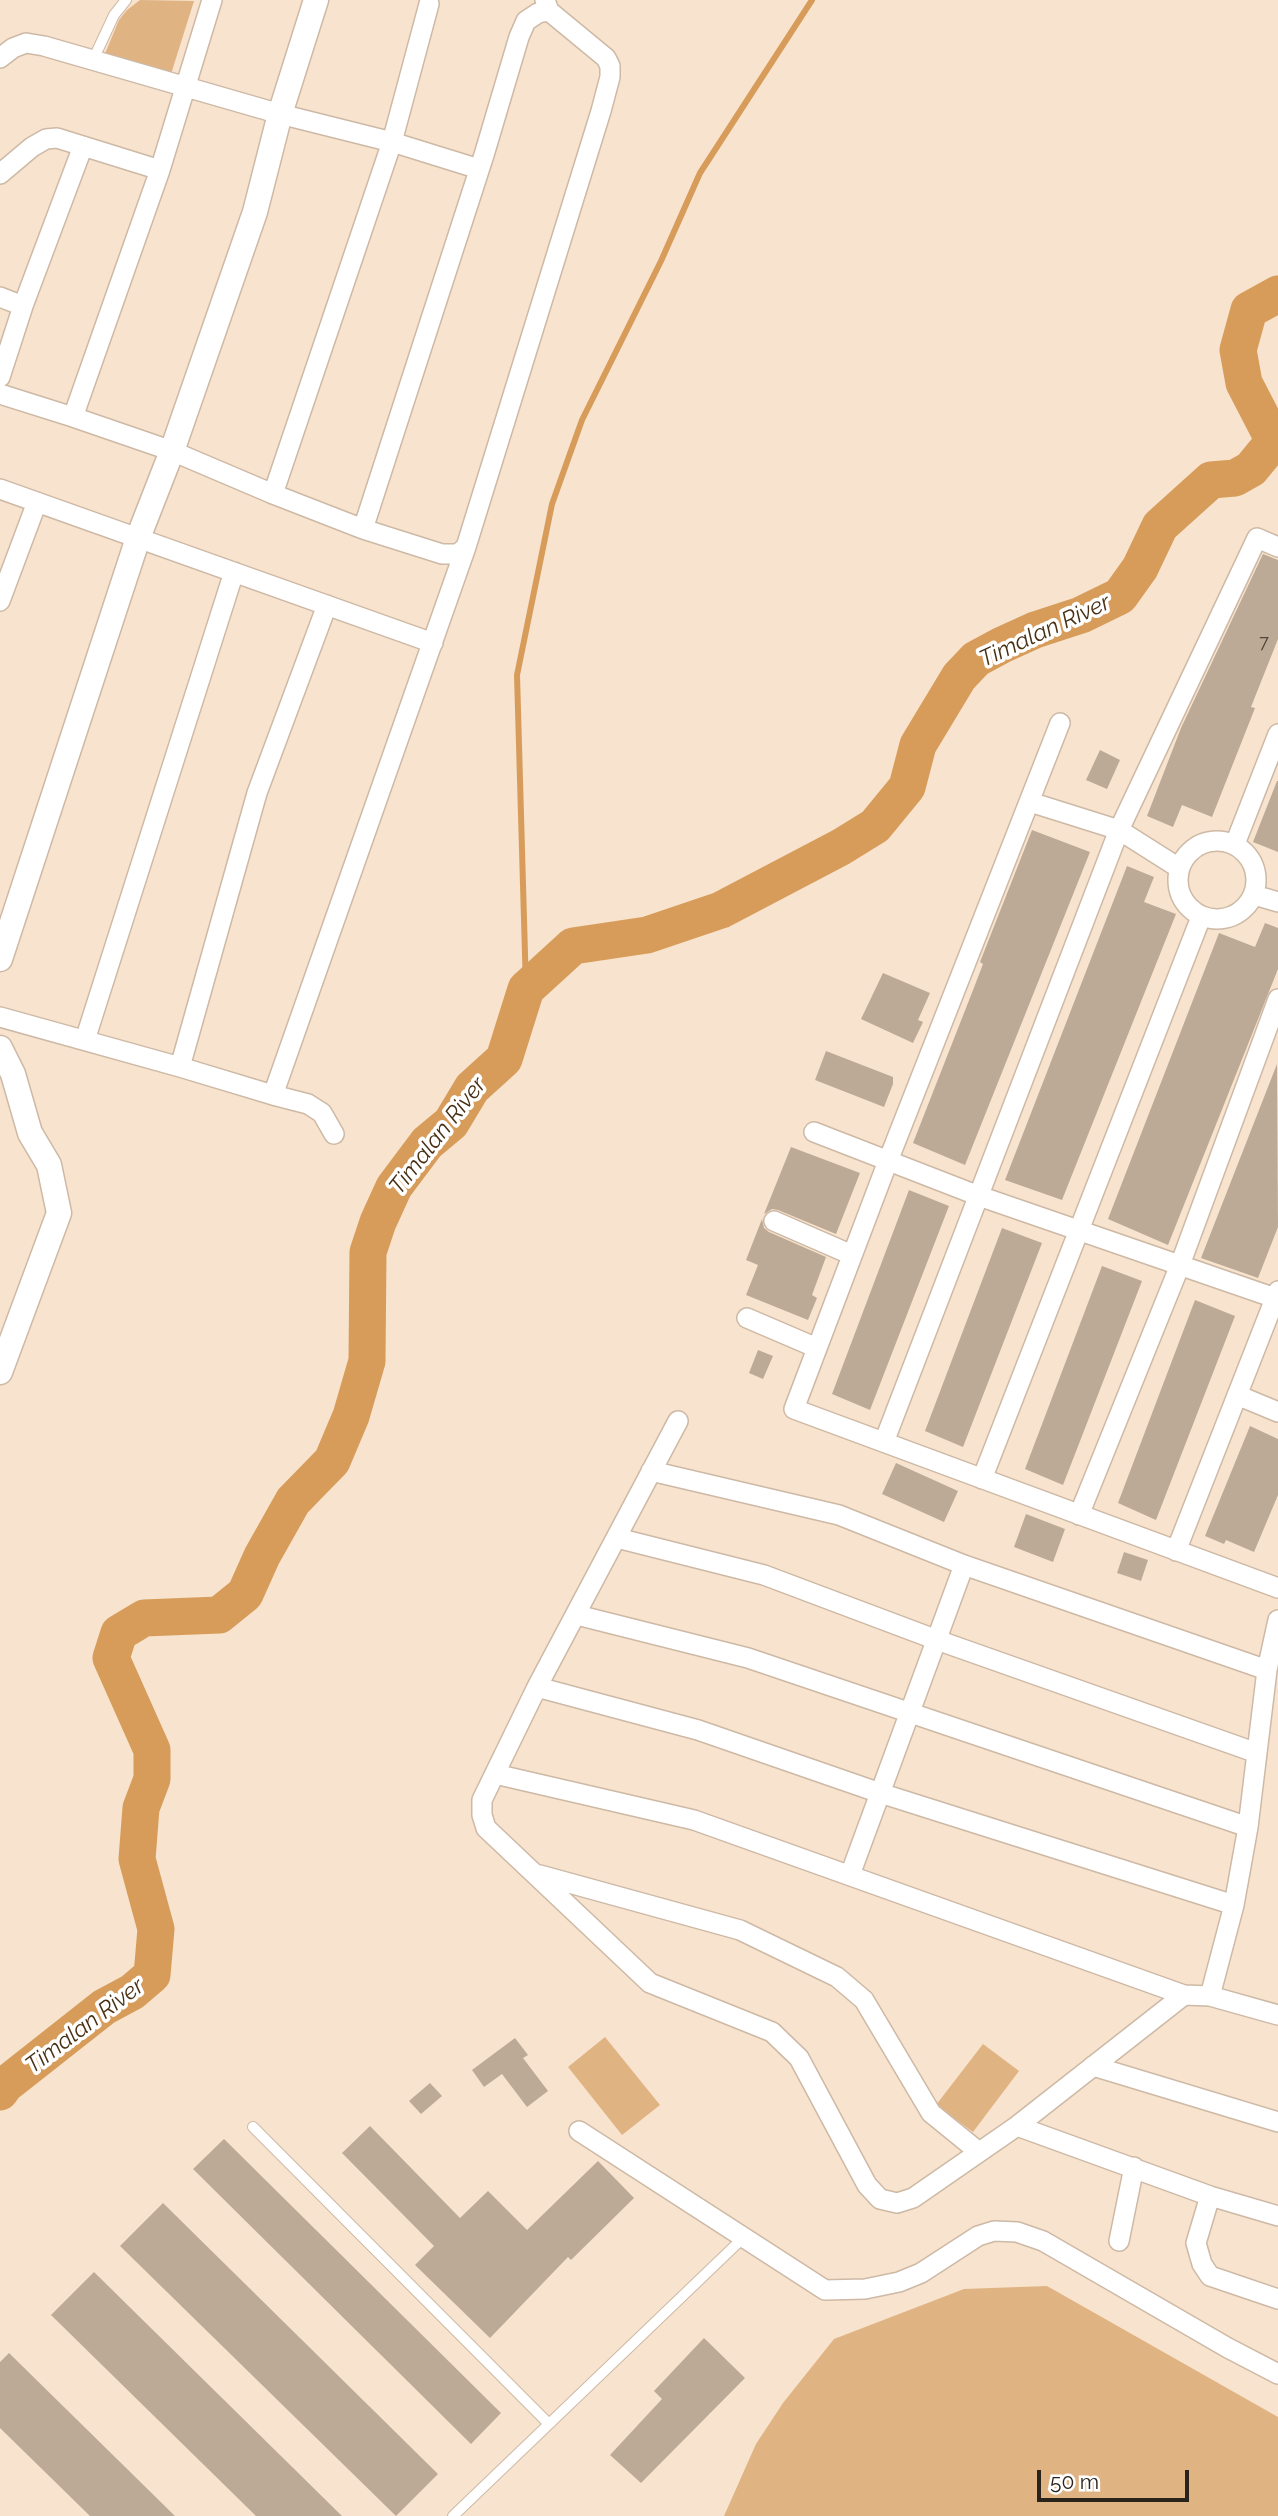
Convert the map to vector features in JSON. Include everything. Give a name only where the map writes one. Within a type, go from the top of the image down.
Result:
[{"type":"street","points":[[74,417],[160,170],[212,0]]},
{"type":"street","points":[[0,958],[138,538],[172,451],[254,212],[279,114],[316,0]]},
{"type":"street","points":[[273,494],[392,142],[429,4]]},
{"type":"street","points":[[273,1095],[466,547],[610,77],[610,66],[606,58],[547,5],[526,21],[522,29],[363,529]]},
{"type":"street","points":[[0,58],[13,48],[26,43],[279,114],[392,142],[479,169]]},
{"type":"street","points":[[0,174],[32,147],[46,139],[57,138],[160,170]]},
{"type":"street","points":[[0,377],[23,306],[83,146]]},
{"type":"street","points":[[0,298],[23,306]]},
{"type":"street","points":[[0,394],[172,451],[363,529],[442,554],[458,554],[466,547]]},
{"type":"street","points":[[0,489],[433,643]]},
{"type":"street","points":[[0,601],[37,502]]},
{"type":"street","points":[[884,1442],[1119,830],[1257,538],[1278,547]]},
{"type":"street","points":[[85,1040],[233,572]]},
{"type":"street","points":[[180,1067],[257,793],[327,605]]},
{"type":"street","points":[[1060,723],[794,1409],[1278,1588]]},
{"type":"street","points":[[1235,845],[1278,734]]},
{"type":"street","points":[[1030,802],[1119,830],[1179,868]]},
{"type":"street","points":[[1213,840],[1235,845],[1250,858],[1256,876],[1254,895],[1242,912],[1223,920],[1201,917],[1186,905],[1178,887],[1179,868],[1192,849],[1213,840]]},
{"type":"street","points":[[1254,895],[1278,902]]},
{"type":"street","points":[[982,1479],[1201,917]]},
{"type":"street","points":[[1079,1515],[1180,1265],[1278,999]]},
{"type":"street","points":[[0,1017],[308,1104],[322,1113],[334,1134]]},
{"type":"street","points":[[0,1048],[13,1074],[30,1133],[49,1165],[59,1213],[0,1372]]},
{"type":"street","points":[[814,1132],[979,1196],[1277,1296],[1176,1551]]},
{"type":"street","points":[[774,1221],[852,1255]]},
{"type":"street","points":[[747,1318],[817,1348]]},
{"type":"street","points":[[1237,1395],[1278,1412]]},
{"type":"street","points":[[678,1421],[537,1687],[482,1800],[482,1815],[486,1828],[650,1983],[772,2032],[799,2058],[867,2185],[880,2199],[897,2203],[913,2198],[1017,2126],[1184,1995]]},
{"type":"street","points":[[651,1471],[839,1515],[964,1565],[1267,1670]]},
{"type":"street","points":[[617,1538],[764,1575],[1257,1754]]},
{"type":"street","points":[[850,1875],[964,1565]]},
{"type":"street","points":[[577,1615],[748,1658],[1248,1827]]},
{"type":"street","points":[[1210,1996],[1234,1905],[1248,1827],[1267,1670],[1278,1620]]},
{"type":"street","points":[[537,1687],[698,1731],[880,1793],[1234,1905]]},
{"type":"street","points":[[495,1774],[694,1820],[1184,1995],[1210,1996],[1278,2015]]},
{"type":"street","points":[[536,1874],[740,1930],[837,1977],[864,2000],[931,2113],[979,2152]]},
{"type":"street","points":[[1093,2066],[1278,2122]]},
{"type":"street","points":[[1017,2126],[1210,2196],[1278,2216]]},
{"type":"street","points":[[579,2131],[825,2290],[865,2289],[898,2282],[921,2273],[978,2236],[994,2231],[1017,2232],[1043,2241],[1278,2374]]},
{"type":"street","points":[[1119,2241],[1134,2167]]},
{"type":"street","points":[[1210,2196],[1196,2243],[1206,2270],[1210,2276],[1278,2299]]},
{"type":"lane","points":[[93,60],[114,15],[126,0]]},
{"type":"lane","points":[[253,2127],[550,2424]]},
{"type":"lane","points":[[453,2516],[743,2238]]},
{"type":"shaded area","points":[[140,0],[194,1],[171,74],[104,56],[119,20]]},
{"type":"shaded area","points":[[605,2037],[660,2105],[622,2135],[568,2067]]},
{"type":"shaded area","points":[[983,2044],[1019,2071],[973,2132],[936,2105]]},
{"type":"shaded area","points":[[1047,2286],[1278,2417],[1278,2516],[724,2516],[756,2444],[783,2403],[834,2339],[964,2289]]},
{"type":"building","points":[[1263,554],[1278,560],[1278,639],[1251,707],[1255,708],[1212,817],[1182,805],[1173,827],[1147,816],[1181,728]]},
{"type":"building","points":[[1100,750],[1120,760],[1107,789],[1086,780]]},
{"type":"building","points":[[1278,781],[1278,852],[1253,842]]},
{"type":"building","points":[[1032,830],[1090,852],[965,1165],[913,1143]]},
{"type":"building","points":[[1127,866],[1154,877],[1144,902],[1176,914],[1062,1200],[1005,1180]]},
{"type":"building","points":[[1265,923],[1278,928],[1278,969],[1168,1245],[1108,1219],[1219,933],[1255,947]]},
{"type":"building","points":[[883,973],[930,993],[918,1020],[923,1022],[913,1043],[861,1019]]},
{"type":"building","points":[[826,1051],[893,1077],[884,1107],[815,1080]]},
{"type":"building","points":[[1277,1064],[1278,1227],[1258,1278],[1201,1258]]},
{"type":"building","points":[[791,1147],[860,1173],[836,1234],[778,1210],[772,1209],[764,1214]]},
{"type":"building","points":[[909,1190],[949,1206],[870,1410],[832,1394]]},
{"type":"building","points":[[762,1219],[764,1228],[769,1232],[826,1257],[812,1295],[817,1298],[808,1320],[746,1295],[758,1265],[746,1260]]},
{"type":"building","points":[[1002,1228],[1042,1243],[963,1447],[925,1431]]},
{"type":"building","points":[[1102,1266],[1142,1281],[1063,1485],[1025,1469]]},
{"type":"building","points":[[1195,1300],[1235,1316],[1156,1520],[1118,1503]]},
{"type":"building","points":[[758,1350],[773,1356],[763,1379],[749,1373]]},
{"type":"building","points":[[1250,1426],[1278,1439],[1278,1495],[1254,1552],[1226,1540],[1224,1544],[1205,1536]]},
{"type":"building","points":[[896,1463],[958,1491],[944,1522],[882,1494]]},
{"type":"building","points":[[1026,1514],[1065,1529],[1053,1562],[1014,1547]]},
{"type":"building","points":[[1124,1552],[1148,1560],[1141,1581],[1117,1573]]},
{"type":"building","points":[[515,2038],[528,2055],[523,2058],[548,2091],[527,2107],[502,2074],[484,2087],[472,2070]]},
{"type":"building","points":[[430,2083],[442,2096],[421,2114],[409,2101]]},
{"type":"building","points":[[370,2126],[460,2218],[488,2191],[527,2230],[598,2161],[634,2198],[571,2260],[568,2257],[490,2338],[415,2265],[434,2246],[342,2153]]},
{"type":"building","points":[[224,2139],[501,2413],[471,2444],[193,2169]]},
{"type":"building","points":[[163,2203],[438,2474],[396,2516],[120,2246]]},
{"type":"building","points":[[94,2272],[342,2516],[256,2516],[51,2315]]},
{"type":"building","points":[[704,2338],[745,2378],[641,2483],[610,2455],[662,2399],[654,2391]]},
{"type":"building","points":[[9,2353],[175,2516],[90,2516],[0,2428],[0,2362]]},
{"type":"waterway","points":[[526,989],[517,675],[552,504],[582,420],[661,261],[700,173],[812,0]]},
{"type":"waterway","name":"Timalan River","points":[[0,2092],[5,2085],[104,2007],[132,1992],[152,1975],[156,1929],[137,1859],[141,1808],[152,1779],[152,1750],[111,1658],[119,1633],[144,1618],[219,1615],[245,1594],[262,1556],[293,1501],[332,1461],[351,1416],[367,1361],[368,1252],[378,1222],[394,1187],[427,1143],[451,1123],[472,1088],[504,1059],[526,989],[573,946],[647,935],[721,910],[841,847],[875,826],[907,787],[918,745],[959,677],[976,659],[1035,630],[1081,615],[1120,596],[1140,568],[1160,526],[1211,480],[1235,478],[1251,469],[1274,441],[1244,383],[1238,350],[1249,310],[1278,294]]}]
